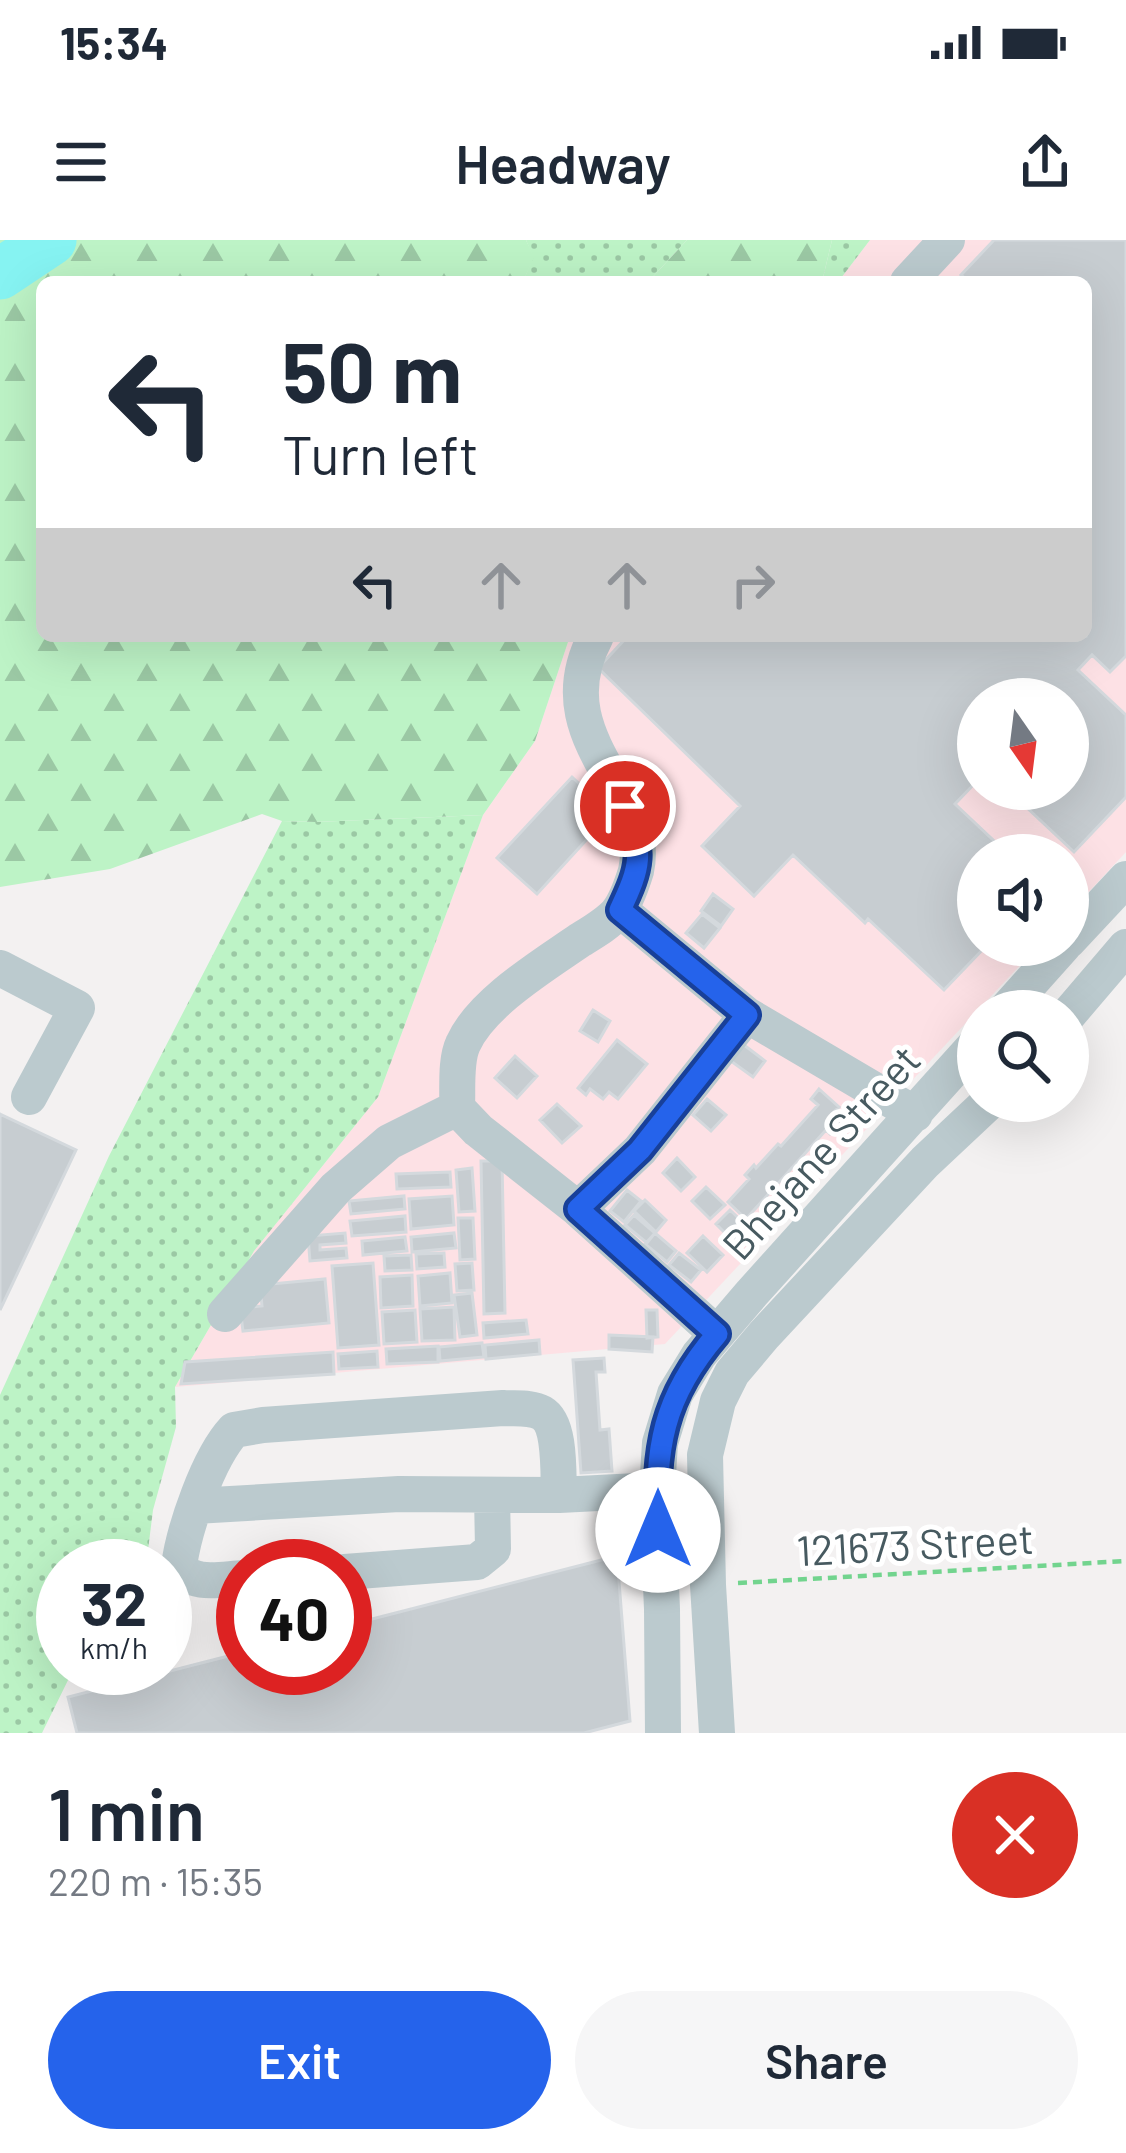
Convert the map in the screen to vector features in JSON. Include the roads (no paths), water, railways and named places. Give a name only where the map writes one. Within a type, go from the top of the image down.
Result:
[{"type":"street","points":[[914,276],[947,240]]},
{"type":"street","points":[[594,642],[581,675],[583,710],[590,738],[637,835],[635,875],[620,910],[608,922],[482,1016],[461,1046],[457,1108],[717,1334]]},
{"type":"street","points":[[1089,918],[1126,879]]},
{"type":"street","points":[[620,910],[747,1015],[915,1114]]},
{"type":"street","points":[[1089,990],[1126,946]]},
{"type":"street","points":[[1023,990],[1045,966]]},
{"type":"street","points":[[0,968],[77,1008],[29,1097]]},
{"type":"street","points":[[578,1209],[640,1150],[747,1015]]},
{"type":"street","name":"Bhejane Street","points":[[663,1733],[657,1490],[660,1443],[675,1394],[717,1334],[957,1066]]},
{"type":"street","points":[[225,1314],[336,1188],[389,1142],[457,1108]]},
{"type":"street","name":"Bhejane Street","points":[[717,1733],[705,1455],[718,1401],[732,1373],[764,1335],[968,1122]]},
{"type":"street","points":[[216,1579],[195,1580],[178,1566],[183,1535],[234,1430],[532,1409],[553,1422],[560,1495]]},
{"type":"street","points":[[195,1506],[399,1494],[657,1490]]},
{"type":"street","points":[[372,1570],[477,1562],[493,1549],[493,1495]]},
{"type":"waterway","points":[[0,274],[51,240]]}]
